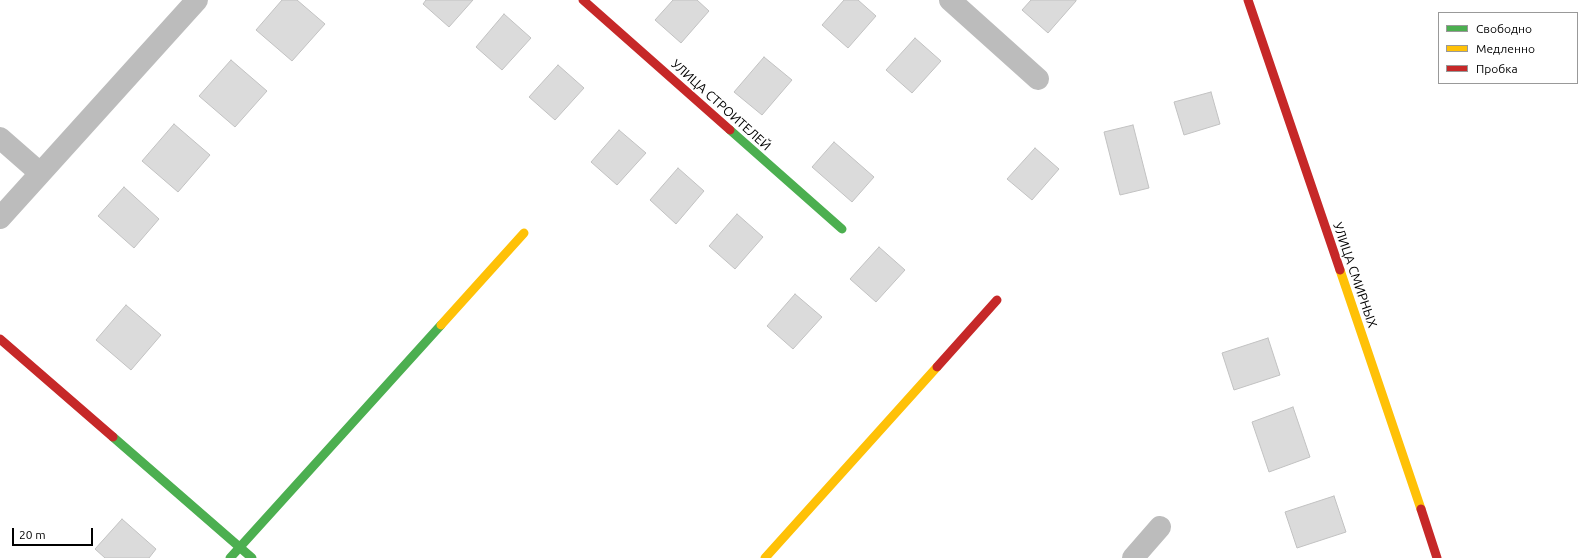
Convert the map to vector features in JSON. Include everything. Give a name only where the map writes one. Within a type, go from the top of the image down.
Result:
[{"type":"street","points":[[0,218],[197,0]]},
{"type":"street","name":"УЛИЦА СТРОИТЕЛЕЙ","points":[[583,0],[842,229]]},
{"type":"street","points":[[950,0],[1038,79]]},
{"type":"street","name":"УЛИЦА СМИРНЫХ","points":[[1248,0],[1437,558]]},
{"type":"street","points":[[0,138],[40,173]]},
{"type":"street","points":[[230,558],[524,233]]},
{"type":"street","points":[[765,558],[997,300]]},
{"type":"street","points":[[0,339],[252,558]]},
{"type":"street","points":[[1133,558],[1160,527]]},
{"type":"building","points":[[282,0],[297,0],[325,24],[292,61],[256,30]]},
{"type":"building","points":[[426,0],[473,0],[449,27],[423,4]]},
{"type":"building","points":[[673,0],[697,0],[709,11],[681,43],[655,20]]},
{"type":"building","points":[[844,0],[858,0],[876,16],[848,48],[822,25]]},
{"type":"building","points":[[1031,0],[1076,1],[1048,33],[1022,10]]},
{"type":"building","points":[[504,14],[531,38],[502,70],[476,47]]},
{"type":"building","points":[[915,38],[941,61],[912,93],[886,70]]},
{"type":"building","points":[[764,57],[792,80],[762,115],[734,92]]},
{"type":"building","points":[[231,60],[267,91],[235,127],[199,96]]},
{"type":"building","points":[[558,65],[584,88],[555,120],[529,97]]},
{"type":"building","points":[[1211,92],[1220,124],[1184,135],[1174,102]]},
{"type":"building","points":[[174,124],[210,155],[178,192],[142,161]]},
{"type":"building","points":[[1133,125],[1149,188],[1120,195],[1104,132]]},
{"type":"building","points":[[619,130],[646,153],[617,185],[591,162]]},
{"type":"building","points":[[834,142],[874,177],[852,202],[812,167]]},
{"type":"building","points":[[1035,148],[1059,169],[1032,200],[1007,179]]},
{"type":"building","points":[[678,168],[704,191],[676,224],[650,200]]},
{"type":"building","points":[[124,187],[159,219],[134,248],[98,216]]},
{"type":"building","points":[[737,214],[763,237],[735,269],[709,246]]},
{"type":"building","points":[[879,247],[905,270],[876,302],[850,279]]},
{"type":"building","points":[[795,294],[822,317],[793,349],[767,326]]},
{"type":"building","points":[[126,305],[161,335],[131,370],[96,340]]},
{"type":"building","points":[[1268,338],[1280,375],[1234,390],[1222,353]]},
{"type":"building","points":[[1293,407],[1310,457],[1269,472],[1252,422]]},
{"type":"building","points":[[1334,496],[1346,532],[1297,548],[1285,512]]},
{"type":"building","points":[[122,519],[156,549],[149,558],[105,558],[95,549]]},
{"type":"traffic: fast","points":[[730,130],[842,229]]},
{"type":"traffic: fast","points":[[230,558],[441,325]]},
{"type":"traffic: fast","points":[[113,437],[252,558]]},
{"type":"traffic: slow","points":[[441,325],[524,233]]},
{"type":"traffic: slow","points":[[1340,270],[1421,509]]},
{"type":"traffic: slow","points":[[765,558],[937,367]]},
{"type":"traffic: jam","points":[[583,0],[730,130]]},
{"type":"traffic: jam","points":[[1248,0],[1340,270]]},
{"type":"traffic: jam","points":[[937,367],[997,300]]},
{"type":"traffic: jam","points":[[0,339],[113,437]]},
{"type":"traffic: jam","points":[[1421,509],[1437,558]]}]
